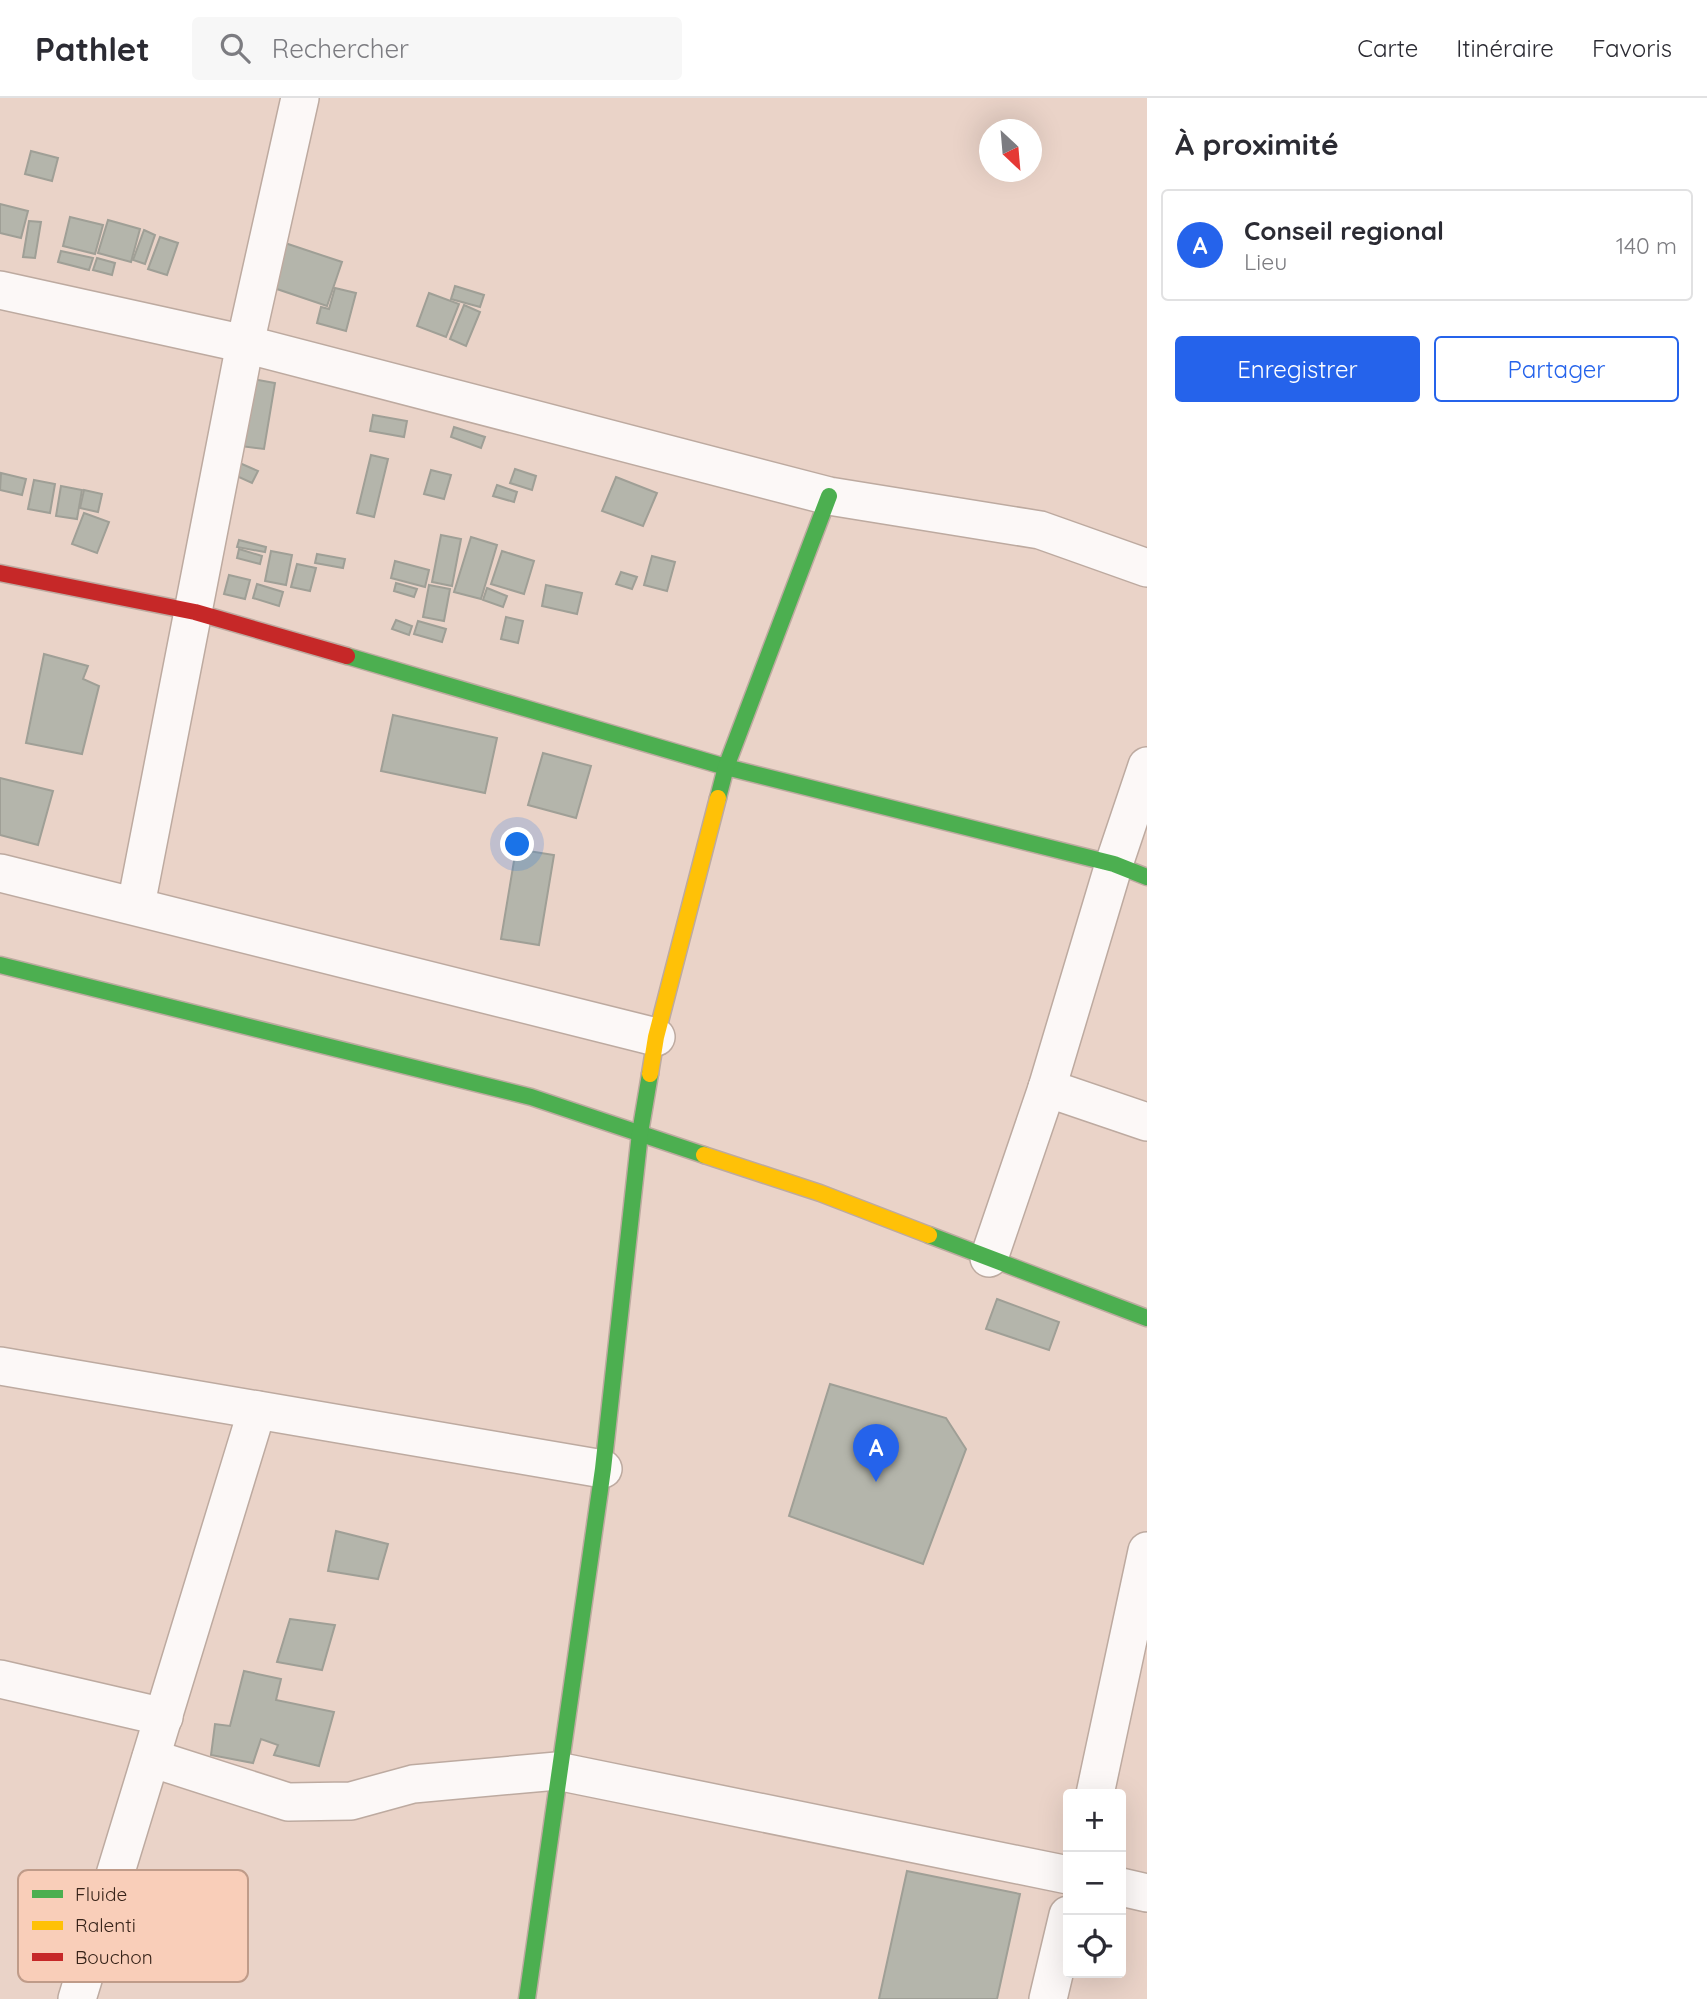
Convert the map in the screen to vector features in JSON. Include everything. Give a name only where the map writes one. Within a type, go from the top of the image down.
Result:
[{"type":"street","points":[[136,905],[195,612],[244,344],[300,98]]},
{"type":"street","points":[[0,290],[244,344],[829,496],[1040,530],[1147,568]]},
{"type":"street","points":[[527,1999],[557,1771],[603,1469],[640,1133],[656,1037],[726,767],[829,496]]},
{"type":"street","points":[[0,573],[195,612],[726,767],[1130,870]]},
{"type":"street","points":[[989,1258],[1047,1088],[1130,870],[1147,765]]},
{"type":"street","points":[[0,873],[656,1037]]},
{"type":"street","points":[[0,965],[531,1097],[820,1193],[1147,1318]]},
{"type":"street","points":[[1047,1088],[1147,1122]]},
{"type":"street","points":[[0,1366],[603,1469]]},
{"type":"street","points":[[117,1870],[257,1410]]},
{"type":"street","points":[[1096,1789],[1147,1551]]},
{"type":"street","points":[[0,1679],[164,1717]]},
{"type":"street","points":[[151,1758],[288,1802],[351,1801],[413,1784],[557,1771],[1063,1874]]},
{"type":"street","points":[[1126,1888],[1147,1893]]},
{"type":"street","points":[[1048,1999],[1063,1936]]},
{"type":"street","points":[[77,1999],[82,1982]]},
{"type":"building","points":[[31,151],[58,158],[52,181],[25,174]]},
{"type":"building","points":[[0,204],[28,211],[21,238],[0,233]]},
{"type":"building","points":[[70,217],[103,225],[95,254],[63,246]]},
{"type":"building","points":[[108,220],[140,229],[131,262],[98,253]]},
{"type":"building","points":[[29,221],[41,222],[35,258],[23,257]]},
{"type":"building","points":[[144,230],[155,235],[145,264],[133,260]]},
{"type":"building","points":[[160,237],[178,243],[167,275],[148,269]]},
{"type":"building","points":[[285,243],[342,262],[327,306],[271,287]]},
{"type":"building","points":[[61,251],[93,258],[89,270],[58,262]]},
{"type":"building","points":[[97,258],[115,263],[112,275],[93,270]]},
{"type":"building","points":[[455,286],[484,295],[480,307],[451,299]]},
{"type":"building","points":[[335,288],[356,293],[346,331],[317,323],[321,307],[329,309]]},
{"type":"building","points":[[429,293],[459,304],[446,337],[417,326]]},
{"type":"building","points":[[464,305],[480,312],[466,346],[450,339]]},
{"type":"building","points":[[252,379],[275,383],[264,449],[240,446]]},
{"type":"building","points":[[373,415],[407,421],[404,437],[370,431]]},
{"type":"building","points":[[454,427],[485,437],[481,448],[451,437]]},
{"type":"building","points":[[371,455],[388,459],[374,517],[357,513]]},
{"type":"building","points":[[235,461],[258,471],[252,483],[230,473]]},
{"type":"building","points":[[515,469],[536,476],[532,490],[510,483]]},
{"type":"building","points":[[431,470],[451,475],[444,499],[424,494]]},
{"type":"building","points":[[1,473],[26,479],[22,495],[0,490]]},
{"type":"building","points":[[616,477],[657,493],[643,526],[602,511]]},
{"type":"building","points":[[34,480],[55,484],[50,513],[28,509]]},
{"type":"building","points":[[497,485],[517,492],[514,502],[493,496]]},
{"type":"building","points":[[61,486],[82,490],[77,519],[56,516]]},
{"type":"building","points":[[84,490],[102,494],[98,512],[80,508]]},
{"type":"building","points":[[84,513],[109,522],[97,553],[72,544]]},
{"type":"building","points":[[441,535],[461,539],[452,586],[432,582]]},
{"type":"building","points":[[471,537],[497,545],[481,599],[454,592]]},
{"type":"building","points":[[239,540],[266,547],[265,552],[237,547]]},
{"type":"building","points":[[239,549],[262,556],[260,564],[237,558]]},
{"type":"building","points":[[271,551],[292,555],[286,585],[265,581]]},
{"type":"building","points":[[502,551],[534,561],[524,594],[491,584]]},
{"type":"building","points":[[317,554],[345,559],[343,568],[315,563]]},
{"type":"building","points":[[652,556],[675,562],[667,591],[644,585]]},
{"type":"building","points":[[395,561],[429,570],[425,587],[391,578]]},
{"type":"building","points":[[297,564],[316,568],[310,591],[291,587]]},
{"type":"building","points":[[621,572],[637,577],[632,589],[616,584]]},
{"type":"building","points":[[229,575],[250,580],[245,599],[224,594]]},
{"type":"building","points":[[396,583],[417,589],[414,597],[394,591]]},
{"type":"building","points":[[257,584],[283,592],[279,606],[253,598]]},
{"type":"building","points":[[429,585],[450,589],[444,621],[423,617]]},
{"type":"building","points":[[546,585],[582,593],[577,614],[542,606]]},
{"type":"building","points":[[487,588],[507,596],[503,607],[483,600]]},
{"type":"building","points":[[506,617],[523,621],[518,643],[501,639]]},
{"type":"building","points":[[396,620],[412,626],[409,635],[392,629]]},
{"type":"building","points":[[418,621],[446,629],[442,642],[414,634]]},
{"type":"building","points":[[44,654],[88,666],[83,679],[99,686],[82,754],[26,743]]},
{"type":"building","points":[[393,715],[497,738],[485,793],[381,771]]},
{"type":"building","points":[[543,753],[591,766],[576,818],[528,805]]},
{"type":"building","points":[[0,778],[53,791],[38,845],[0,835]]},
{"type":"building","points":[[516,849],[554,855],[539,945],[501,939]]},
{"type":"building","points":[[997,1299],[1059,1322],[1049,1350],[986,1329]]},
{"type":"building","points":[[830,1384],[946,1418],[966,1449],[923,1564],[789,1516]]},
{"type":"building","points":[[336,1531],[388,1544],[378,1579],[328,1571]]},
{"type":"building","points":[[290,1619],[335,1625],[322,1670],[277,1662]]},
{"type":"building","points":[[244,1671],[281,1679],[276,1700],[334,1712],[319,1766],[274,1755],[278,1745],[261,1739],[253,1763],[211,1755],[215,1724],[230,1726]]},
{"type":"building","points":[[907,1871],[1020,1894],[997,1999],[879,1999]]},
{"type":"traffic: fast","points":[[718,798],[726,767],[829,496]]},
{"type":"traffic: fast","points":[[347,656],[726,767],[1114,864],[1147,877]]},
{"type":"traffic: fast","points":[[0,965],[531,1097],[704,1155]]},
{"type":"traffic: fast","points":[[527,1999],[603,1469],[640,1133],[650,1074]]},
{"type":"traffic: fast","points":[[929,1235],[1147,1318]]},
{"type":"traffic: slow","points":[[650,1074],[656,1037],[718,798]]},
{"type":"traffic: slow","points":[[704,1155],[820,1193],[929,1235]]},
{"type":"traffic: jam","points":[[0,573],[195,612],[347,656]]},
{"type":"place","name":"Conseil regional","points":[[876,1482]]}]
